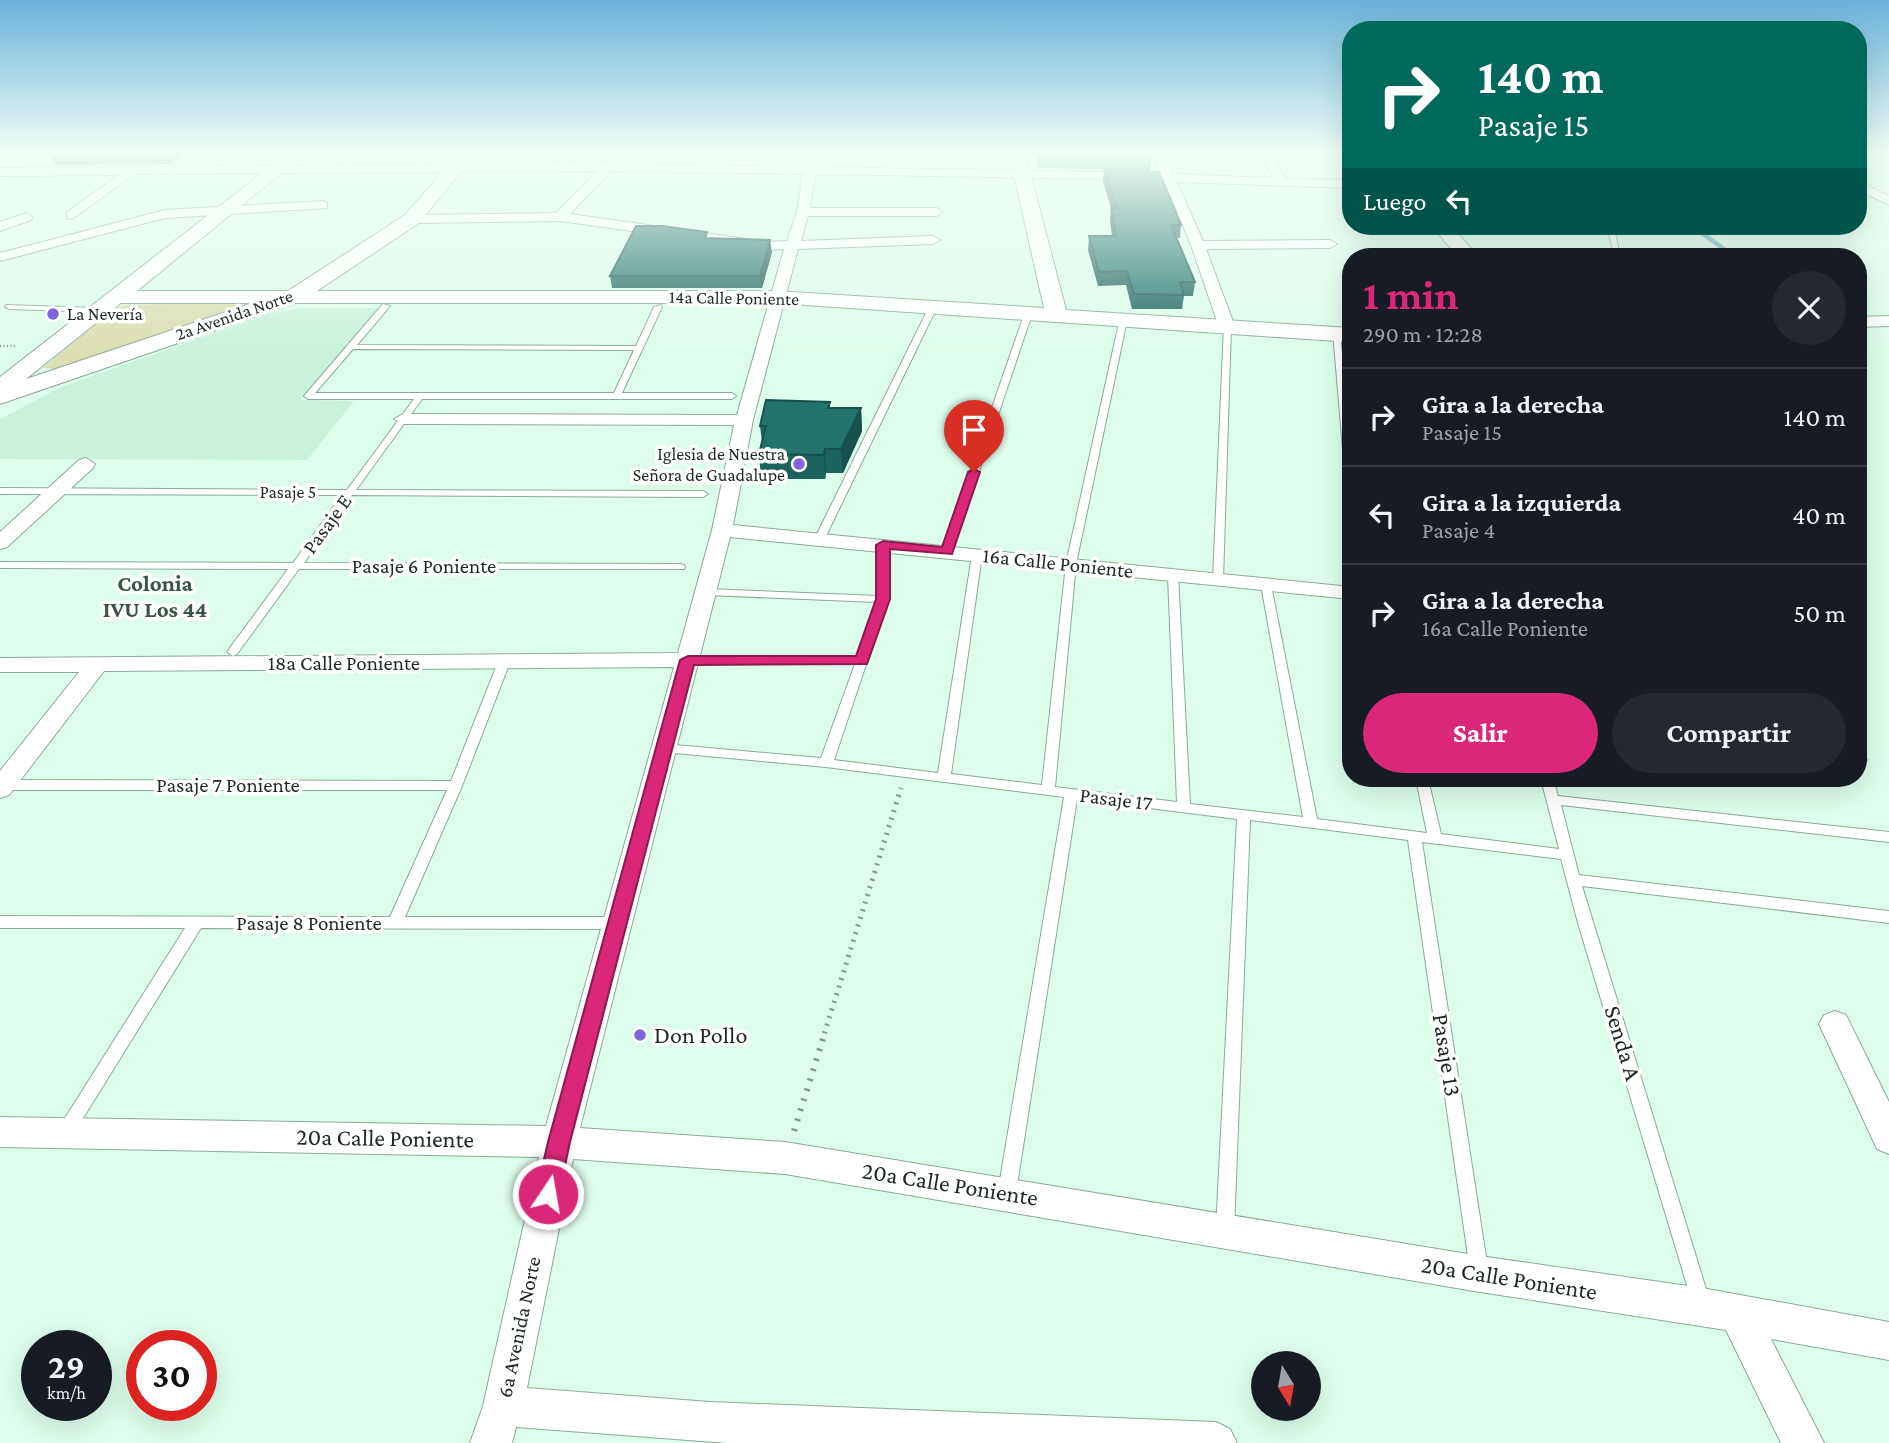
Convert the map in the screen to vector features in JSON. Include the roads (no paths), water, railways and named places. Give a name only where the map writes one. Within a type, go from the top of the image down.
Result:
[{"type":"street","points":[[0,227],[17,220]]},
{"type":"street","points":[[0,257],[141,220]]},
{"type":"street","points":[[0,388],[212,220]]},
{"type":"street","name":"2a Avenida Norte","points":[[0,397],[293,297],[410,220]]},
{"type":"street","points":[[585,220],[753,244],[791,246],[933,240]]},
{"type":"street","name":"6a Avenida Norte","points":[[497,1425],[559,1142],[722,530],[744,420],[776,297],[800,220]]},
{"type":"street","points":[[1032,220],[1056,316]]},
{"type":"street","points":[[1187,220],[1227,327]]},
{"type":"street","points":[[1449,235],[1461,248]]},
{"type":"street","points":[[1198,245],[1331,244]]},
{"type":"street","name":"14a Calle Poniente","points":[[107,304],[293,297],[776,297],[1342,334]]},
{"type":"street","points":[[1867,322],[1889,321]]},
{"type":"street","points":[[403,419],[744,420]]},
{"type":"street","points":[[0,543],[86,464]]},
{"type":"street","name":"16a Calle Poniente","points":[[722,530],[1342,592]]},
{"type":"street","name":"18a Calle Poniente","points":[[0,665],[688,660]]},
{"type":"street","points":[[1,786],[97,665]]},
{"type":"street","points":[[1835,1024],[1889,1138]]},
{"type":"street","name":"20a Calle Poniente","points":[[0,1132],[559,1142],[786,1158],[1480,1274],[1720,1310],[1889,1341]]},
{"type":"street","points":[[1720,1310],[1803,1443]]},
{"type":"street","points":[[497,1425],[1216,1443]]},
{"type":"lane","points":[[9,307],[107,304]]},
{"type":"lane","points":[[386,306],[308,396],[732,396]]},
{"type":"lane","points":[[617,396],[658,307]]},
{"type":"lane","points":[[820,538],[933,307]]},
{"type":"lane","points":[[947,552],[1028,314]]},
{"type":"lane","points":[[1048,791],[1070,564],[1123,320]]},
{"type":"lane","points":[[1218,580],[1227,327]]},
{"type":"lane","points":[[350,347],[639,348]]},
{"type":"lane","name":"Pasaje E","points":[[233,652],[420,396]]},
{"type":"lane","name":"Pasaje 5","points":[[0,491],[702,494]]},
{"type":"lane","points":[[826,763],[883,599],[883,545]]},
{"type":"lane","points":[[944,778],[977,555]]},
{"type":"lane","name":"Pasaje 6 Poniente","points":[[0,565],[680,566]]},
{"type":"lane","points":[[1173,575],[1184,807]]},
{"type":"lane","points":[[1266,585],[1311,823]]},
{"type":"lane","points":[[706,592],[883,599]]},
{"type":"lane","points":[[688,660],[862,660]]},
{"type":"lane","points":[[395,923],[456,786],[504,662]]},
{"type":"lane","name":"Pasaje 17","points":[[664,748],[826,763],[1567,855]]},
{"type":"lane","name":"Pasaje 7 Poniente","points":[[1,786],[456,786]]},
{"type":"lane","points":[[1424,787],[1435,838]]},
{"type":"lane","name":"Senda A","points":[[1549,787],[1574,880],[1720,1310]]},
{"type":"lane","points":[[1007,1193],[1071,794]]},
{"type":"lane","points":[[1553,800],[1889,837]]},
{"type":"lane","points":[[1224,1230],[1244,815]]},
{"type":"lane","name":"Pasaje 13","points":[[1414,836],[1480,1274]]},
{"type":"lane","points":[[1574,880],[1889,917]]},
{"type":"lane","name":"Pasaje 8 Poniente","points":[[0,922],[617,923]]},
{"type":"lane","points":[[66,1132],[196,923]]},
{"type":"waterway","points":[[1704,235],[1723,248]]},
{"type":"place","name":"La Nevería","points":[[53,314]]},
{"type":"place","name":"Iglesia de Nuestra Señora de Guadalupe","points":[[799,464]]},
{"type":"place","name":"Don Pollo","points":[[640,1035]]},
{"type":"district","name":"Colonia IVU Los 44","points":[[155,596]]}]
